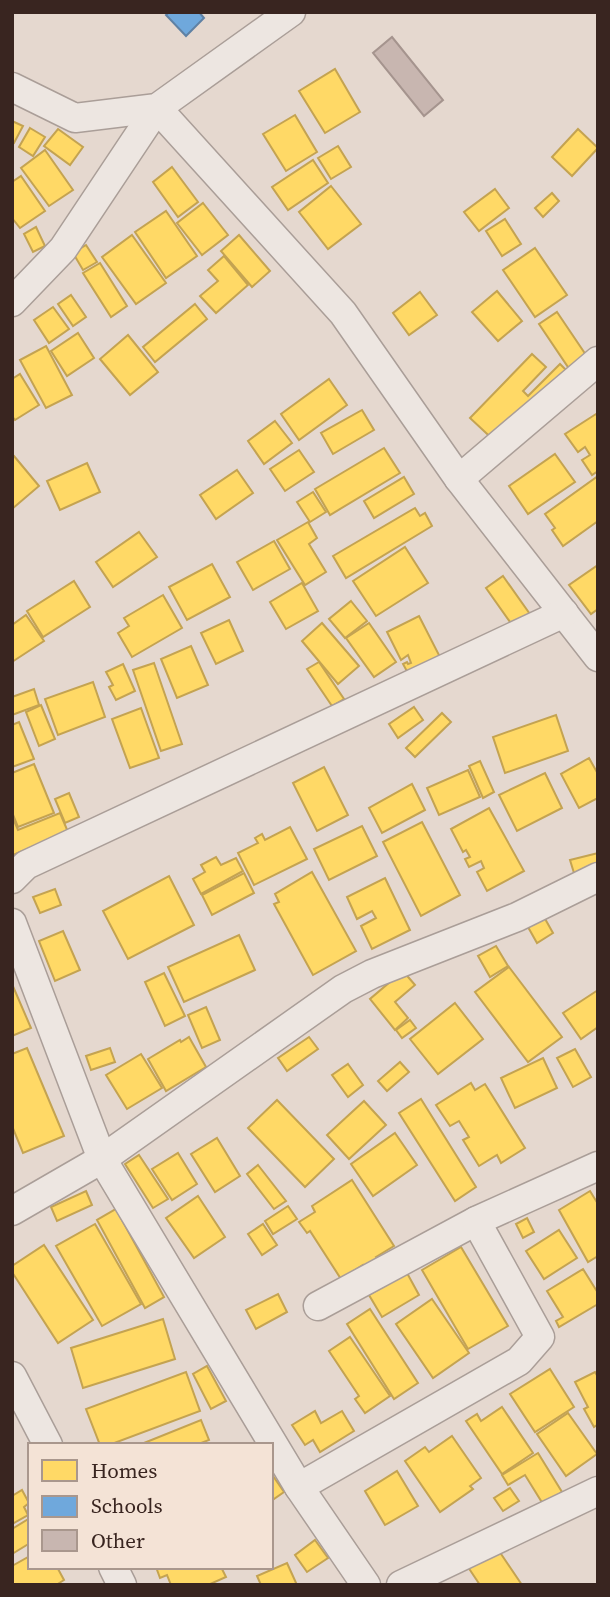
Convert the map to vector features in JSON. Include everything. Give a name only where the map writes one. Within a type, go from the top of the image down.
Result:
[{"type":"street","points":[[12,302],[63,249],[158,108],[291,12]]},
{"type":"street","points":[[12,88],[75,118],[158,108]]},
{"type":"street","points":[[158,108],[342,313],[458,479],[598,657]]},
{"type":"street","points":[[458,479],[598,361]]},
{"type":"street","points":[[12,879],[26,865],[564,613]]},
{"type":"street","points":[[12,1211],[103,1159],[343,989],[372,974],[517,917],[598,877]]},
{"type":"street","points":[[12,923],[103,1159],[273,1443]]},
{"type":"street","points":[[318,1306],[476,1221],[598,1166]]},
{"type":"street","points":[[299,1487],[519,1361],[540,1337],[476,1221]]},
{"type":"street","points":[[12,1376],[47,1443]]},
{"type":"street","points":[[273,1443],[299,1487],[366,1585]]},
{"type":"street","points":[[401,1585],[598,1490]]},
{"type":"building: Homes","points":[[335,69],[360,112],[325,133],[299,91]]},
{"type":"building: Homes","points":[[295,115],[317,152],[286,171],[263,134]]},
{"type":"building: Homes","points":[[12,121],[23,126],[14,143],[12,142]]},
{"type":"building: Homes","points":[[30,128],[45,137],[33,156],[19,147]]},
{"type":"building: Homes","points":[[58,129],[83,147],[70,165],[44,146]]},
{"type":"building: Homes","points":[[578,129],[598,148],[572,176],[552,157]]},
{"type":"building: Homes","points":[[338,146],[351,167],[331,179],[318,158]]},
{"type":"building: Homes","points":[[45,150],[73,190],[49,206],[21,168]]},
{"type":"building: Homes","points":[[313,160],[328,183],[288,210],[272,187]]},
{"type":"building: Homes","points":[[172,167],[198,202],[178,217],[153,182]]},
{"type":"building: Homes","points":[[21,176],[45,211],[20,228],[12,218],[12,182]]},
{"type":"building: Homes","points":[[331,186],[361,224],[328,249],[299,212]]},
{"type":"building: Homes","points":[[495,189],[509,208],[479,231],[464,212]]},
{"type":"building: Homes","points":[[552,193],[559,201],[543,217],[535,208]]},
{"type":"building: Homes","points":[[203,203],[228,235],[202,255],[177,223]]},
{"type":"building: Homes","points":[[166,211],[197,256],[166,278],[135,232]]},
{"type":"building: Homes","points":[[505,219],[521,244],[502,256],[486,231]]},
{"type":"building: Homes","points":[[36,227],[45,246],[33,252],[24,234]]},
{"type":"building: Homes","points":[[132,235],[166,283],[136,304],[102,257]]},
{"type":"building: Homes","points":[[239,235],[270,271],[252,287],[221,251]]},
{"type":"building: Homes","points":[[86,245],[97,262],[83,270],[73,253]]},
{"type":"building: Homes","points":[[535,248],[567,295],[535,317],[503,270]]},
{"type":"building: Homes","points":[[224,256],[248,285],[216,313],[200,296],[218,281],[208,270]]},
{"type":"building: Homes","points":[[100,263],[127,306],[111,317],[83,273]]},
{"type":"building: Homes","points":[[497,291],[522,321],[498,341],[472,312]]},
{"type":"building: Homes","points":[[420,292],[437,315],[409,335],[393,313]]},
{"type":"building: Homes","points":[[71,295],[86,317],[73,326],[58,304]]},
{"type":"building: Homes","points":[[195,304],[207,319],[155,362],[143,347]]},
{"type":"building: Homes","points":[[53,307],[69,329],[49,343],[34,320]]},
{"type":"building: Homes","points":[[557,312],[588,358],[570,370],[539,324]]},
{"type":"building: Homes","points":[[78,333],[94,358],[67,376],[51,351]]},
{"type":"building: Homes","points":[[128,335],[158,372],[130,395],[100,359]]},
{"type":"building: Homes","points":[[46,346],[72,395],[46,408],[20,360]]},
{"type":"building: Homes","points":[[532,354],[546,367],[523,391],[528,396],[560,364],[569,373],[499,445],[470,418]]},
{"type":"building: Homes","points":[[20,374],[39,405],[15,420],[12,416],[12,379]]},
{"type":"building: Homes","points":[[329,379],[347,405],[299,440],[281,414]]},
{"type":"building: Homes","points":[[362,410],[374,430],[333,454],[321,433]]},
{"type":"building: Homes","points":[[596,414],[598,471],[592,475],[582,460],[590,455],[585,447],[578,452],[565,434]]},
{"type":"building: Homes","points":[[275,421],[292,443],[264,464],[248,441]]},
{"type":"building: Homes","points":[[384,448],[400,473],[330,515],[315,489]]},
{"type":"building: Homes","points":[[299,450],[314,472],[285,491],[270,469]]},
{"type":"building: Homes","points":[[555,454],[575,482],[528,514],[509,486]]},
{"type":"building: Homes","points":[[14,456],[39,486],[12,509],[12,457]]},
{"type":"building: Homes","points":[[87,463],[100,492],[60,510],[47,481]]},
{"type":"building: Homes","points":[[237,470],[253,493],[216,519],[200,495]]},
{"type":"building: Homes","points":[[598,476],[598,521],[563,546],[545,514]]},
{"type":"building: Homes","points":[[404,477],[414,494],[374,518],[364,501]]},
{"type":"building: Homes","points":[[313,492],[326,512],[310,522],[297,502]]},
{"type":"building: Homes","points":[[415,508],[420,516],[425,513],[432,526],[346,578],[333,556]]},
{"type":"building: Homes","points":[[308,522],[317,538],[309,544],[326,572],[305,585],[277,540]]},
{"type":"building: Homes","points":[[139,532],[157,557],[113,587],[96,562]]},
{"type":"building: Homes","points":[[274,541],[290,569],[253,590],[237,562]]},
{"type":"building: Homes","points":[[405,547],[428,583],[376,616],[353,581]]},
{"type":"building: Homes","points":[[212,564],[230,597],[187,620],[169,587]]},
{"type":"building: Homes","points":[[598,565],[598,609],[591,614],[569,585]]},
{"type":"building: Homes","points":[[503,576],[532,617],[515,629],[486,588]]},
{"type":"building: Homes","points":[[74,581],[90,607],[43,637],[27,611]]},
{"type":"building: Homes","points":[[302,583],[318,611],[286,629],[270,602]]},
{"type":"building: Homes","points":[[163,595],[182,628],[132,657],[118,633],[129,626],[124,618]]},
{"type":"building: Homes","points":[[351,601],[367,621],[345,638],[329,619]]},
{"type":"building: Homes","points":[[26,615],[44,641],[12,662],[12,625]]},
{"type":"building: Homes","points":[[419,616],[441,659],[409,675],[403,664],[411,663],[408,655],[401,660],[387,632]]},
{"type":"building: Homes","points":[[229,620],[243,651],[216,664],[201,633]]},
{"type":"building: Homes","points":[[322,623],[359,666],[338,684],[302,641]]},
{"type":"building: Homes","points":[[369,623],[396,662],[374,677],[346,638]]},
{"type":"building: Homes","points":[[191,646],[208,685],[177,698],[161,659]]},
{"type":"building: Homes","points":[[319,662],[344,699],[332,706],[307,669]]},
{"type":"building: Homes","points":[[154,663],[182,744],[161,751],[133,670]]},
{"type":"building: Homes","points":[[123,664],[135,691],[116,700],[109,687],[113,685],[106,672]]},
{"type":"building: Homes","points":[[93,682],[105,717],[58,735],[45,699]]},
{"type":"building: Homes","points":[[34,689],[39,705],[12,715],[12,697]]},
{"type":"building: Homes","points":[[41,705],[55,739],[39,746],[26,712]]},
{"type":"building: Homes","points":[[414,707],[423,720],[398,738],[389,724]]},
{"type":"building: Homes","points":[[141,708],[159,758],[130,768],[112,719]]},
{"type":"building: Homes","points":[[442,713],[451,722],[415,757],[406,748]]},
{"type":"building: Homes","points":[[556,715],[568,751],[505,773],[493,737]]},
{"type":"building: Homes","points":[[19,722],[34,759],[12,767],[12,725]]},
{"type":"building: Homes","points":[[589,758],[598,774],[598,798],[579,808],[561,774]]},
{"type":"building: Homes","points":[[480,761],[494,792],[483,798],[469,766]]},
{"type":"building: Homes","points":[[34,764],[54,813],[18,827],[12,812],[12,773]]},
{"type":"building: Homes","points":[[324,767],[348,815],[317,831],[293,783]]},
{"type":"building: Homes","points":[[468,770],[480,797],[439,815],[427,788]]},
{"type":"building: Homes","points":[[545,773],[562,808],[517,831],[499,795]]},
{"type":"building: Homes","points":[[412,784],[425,810],[382,833],[369,808]]},
{"type":"building: Homes","points":[[69,793],[79,817],[65,823],[55,799]]},
{"type":"building: Homes","points":[[489,808],[524,871],[487,891],[477,872],[484,868],[481,861],[469,867],[465,859],[470,857],[466,850],[463,852],[451,829]]},
{"type":"building: Homes","points":[[60,813],[68,832],[13,855],[12,816],[18,830]]},
{"type":"building: Homes","points":[[422,822],[460,895],[421,916],[383,842]]},
{"type":"building: Homes","points":[[362,826],[377,856],[329,880],[314,849]]},
{"type":"building: Homes","points":[[290,827],[307,859],[254,885],[238,853],[258,843],[255,838],[262,834],[265,840]]},
{"type":"building: Homes","points":[[598,853],[598,866],[574,873],[570,860]]},
{"type":"building: Homes","points":[[216,857],[221,865],[236,858],[243,871],[201,894],[193,879],[205,872],[201,865]]},
{"type":"building: Homes","points":[[312,872],[356,951],[313,975],[274,904],[279,902],[275,894]]},
{"type":"building: Homes","points":[[244,873],[254,893],[212,915],[202,895]]},
{"type":"building: Homes","points":[[169,876],[194,925],[128,959],[103,911]]},
{"type":"building: Homes","points":[[385,878],[410,930],[372,949],[361,926],[376,918],[372,911],[357,919],[347,897]]},
{"type":"building: Homes","points":[[55,889],[61,905],[40,913],[33,897]]},
{"type":"building: Homes","points":[[544,917],[553,933],[537,943],[528,927]]},
{"type":"building: Homes","points":[[63,931],[80,970],[55,981],[39,941]]},
{"type":"building: Homes","points":[[239,935],[255,970],[184,1002],[168,967]]},
{"type":"building: Homes","points":[[496,946],[508,966],[490,977],[478,956]]},
{"type":"building: Homes","points":[[509,967],[562,1037],[528,1062],[475,992]]},
{"type":"building: Homes","points":[[403,971],[415,985],[395,1002],[408,1018],[395,1030],[370,999]]},
{"type":"building: Homes","points":[[164,973],[185,1016],[165,1026],[145,982]]},
{"type":"building: Homes","points":[[12,984],[31,1028],[12,1036]]},
{"type":"building: Homes","points":[[598,990],[598,1027],[581,1039],[563,1013]]},
{"type":"building: Homes","points":[[455,1003],[483,1039],[438,1074],[410,1039]]},
{"type":"building: Homes","points":[[206,1007],[220,1040],[202,1048],[188,1015]]},
{"type":"building: Homes","points":[[410,1020],[416,1028],[402,1038],[396,1030]]},
{"type":"building: Homes","points":[[189,1037],[206,1067],[166,1091],[148,1059]]},
{"type":"building: Homes","points":[[309,1037],[318,1049],[287,1071],[278,1058]]},
{"type":"building: Homes","points":[[27,1048],[64,1136],[23,1153],[12,1126],[12,1054]]},
{"type":"building: Homes","points":[[110,1048],[115,1062],[91,1070],[86,1056]]},
{"type":"building: Homes","points":[[575,1049],[591,1077],[573,1087],[557,1058]]},
{"type":"building: Homes","points":[[141,1054],[162,1088],[127,1109],[106,1075]]},
{"type":"building: Homes","points":[[543,1058],[557,1088],[515,1108],[501,1078]]},
{"type":"building: Homes","points":[[400,1062],[409,1072],[387,1091],[378,1081]]},
{"type":"building: Homes","points":[[348,1064],[363,1085],[348,1097],[332,1075]]},
{"type":"building: Homes","points":[[471,1083],[475,1090],[485,1084],[525,1148],[501,1163],[497,1155],[479,1166],[463,1140],[469,1137],[459,1121],[450,1126],[436,1105]]},
{"type":"building: Homes","points":[[421,1099],[476,1187],[455,1201],[399,1113]]},
{"type":"building: Homes","points":[[277,1100],[334,1159],[305,1187],[248,1128]]},
{"type":"building: Homes","points":[[364,1101],[386,1125],[349,1159],[327,1135]]},
{"type":"building: Homes","points":[[395,1133],[417,1165],[373,1196],[351,1164]]},
{"type":"building: Homes","points":[[217,1138],[240,1176],[215,1192],[191,1154]]},
{"type":"building: Homes","points":[[178,1153],[197,1184],[172,1200],[152,1169]]},
{"type":"building: Homes","points":[[139,1155],[168,1199],[153,1208],[125,1164]]},
{"type":"building: Homes","points":[[258,1165],[286,1201],[274,1209],[247,1174]]},
{"type":"building: Homes","points":[[352,1180],[394,1246],[376,1257],[383,1267],[369,1275],[363,1265],[341,1279],[310,1231],[307,1233],[299,1222],[315,1212],[312,1206]]},
{"type":"building: Homes","points":[[86,1191],[92,1205],[57,1221],[51,1207]]},
{"type":"building: Homes","points":[[590,1191],[598,1204],[598,1256],[588,1262],[559,1210]]},
{"type":"building: Homes","points":[[198,1196],[225,1237],[194,1258],[166,1218]]},
{"type":"building: Homes","points":[[288,1206],[297,1219],[273,1234],[265,1221]]},
{"type":"building: Homes","points":[[116,1209],[164,1297],[145,1308],[97,1220]]},
{"type":"building: Homes","points":[[527,1218],[534,1232],[523,1238],[516,1224]]},
{"type":"building: Homes","points":[[95,1224],[141,1304],[102,1326],[56,1246]]},
{"type":"building: Homes","points":[[263,1224],[277,1245],[262,1255],[248,1234]]},
{"type":"building: Homes","points":[[559,1230],[577,1258],[544,1279],[526,1251]]},
{"type":"building: Homes","points":[[44,1245],[93,1320],[58,1343],[12,1272],[12,1266]]},
{"type":"building: Homes","points":[[461,1247],[508,1326],[468,1349],[422,1270]]},
{"type":"building: Homes","points":[[583,1269],[598,1293],[598,1304],[559,1327],[556,1321],[563,1317],[547,1291]]},
{"type":"building: Homes","points":[[407,1273],[419,1295],[382,1317],[369,1295]]},
{"type":"building: Homes","points":[[278,1294],[287,1312],[256,1329],[246,1310]]},
{"type":"building: Homes","points":[[432,1299],[469,1353],[433,1378],[396,1324]]},
{"type":"building: Homes","points":[[370,1309],[418,1383],[394,1399],[347,1324]]},
{"type":"building: Homes","points":[[163,1319],[175,1359],[83,1388],[71,1348]]},
{"type":"building: Homes","points":[[350,1337],[390,1396],[365,1413],[355,1399],[359,1396],[329,1351]]},
{"type":"building: Homes","points":[[207,1366],[226,1401],[211,1409],[193,1374]]},
{"type":"building: Homes","points":[[550,1369],[574,1407],[535,1432],[510,1394]]},
{"type":"building: Homes","points":[[186,1372],[200,1411],[114,1443],[99,1443],[86,1409]]},
{"type":"building: Homes","points":[[595,1372],[598,1377],[598,1427],[594,1427],[584,1409],[588,1407],[575,1382]]},
{"type":"building: Homes","points":[[502,1407],[533,1453],[502,1474],[466,1421],[477,1414],[481,1421]]},
{"type":"building: Homes","points":[[315,1411],[321,1423],[342,1411],[354,1431],[320,1452],[313,1440],[305,1445],[292,1425]]},
{"type":"building: Homes","points":[[568,1413],[597,1454],[566,1476],[537,1434]]},
{"type":"building: Homes","points":[[201,1420],[209,1440],[201,1443],[144,1443]]},
{"type":"building: Homes","points":[[452,1436],[481,1478],[470,1486],[473,1489],[440,1512],[405,1461],[425,1447],[429,1452]]},
{"type":"building: Homes","points":[[538,1453],[562,1492],[543,1504],[525,1475],[508,1485],[502,1475]]},
{"type":"building: Homes","points":[[397,1471],[418,1506],[385,1525],[365,1491]]},
{"type":"building: Homes","points":[[273,1476],[284,1492],[273,1500]]},
{"type":"building: Homes","points":[[510,1488],[519,1501],[503,1511],[494,1498]]},
{"type":"building: Homes","points":[[22,1490],[28,1501],[24,1507],[28,1515],[12,1524],[12,1496]]},
{"type":"building: Homes","points":[[28,1519],[28,1544],[12,1554],[12,1529]]},
{"type":"building: Homes","points":[[315,1540],[328,1558],[307,1572],[295,1555]]},
{"type":"building: Homes","points":[[497,1548],[522,1585],[480,1585],[468,1567]]},
{"type":"building: Homes","points":[[28,1557],[28,1569],[58,1569],[64,1580],[56,1585],[12,1585],[12,1566]]},
{"type":"building: Homes","points":[[287,1563],[297,1585],[261,1585],[257,1576]]},
{"type":"building: Homes","points":[[157,1569],[222,1569],[226,1577],[208,1585],[171,1585],[167,1575],[160,1578]]},
{"type":"building: Schools","points":[[169,12],[199,12],[204,18],[186,36],[166,15]]},
{"type":"building: Other","points":[[392,37],[443,100],[424,116],[373,53]]}]
